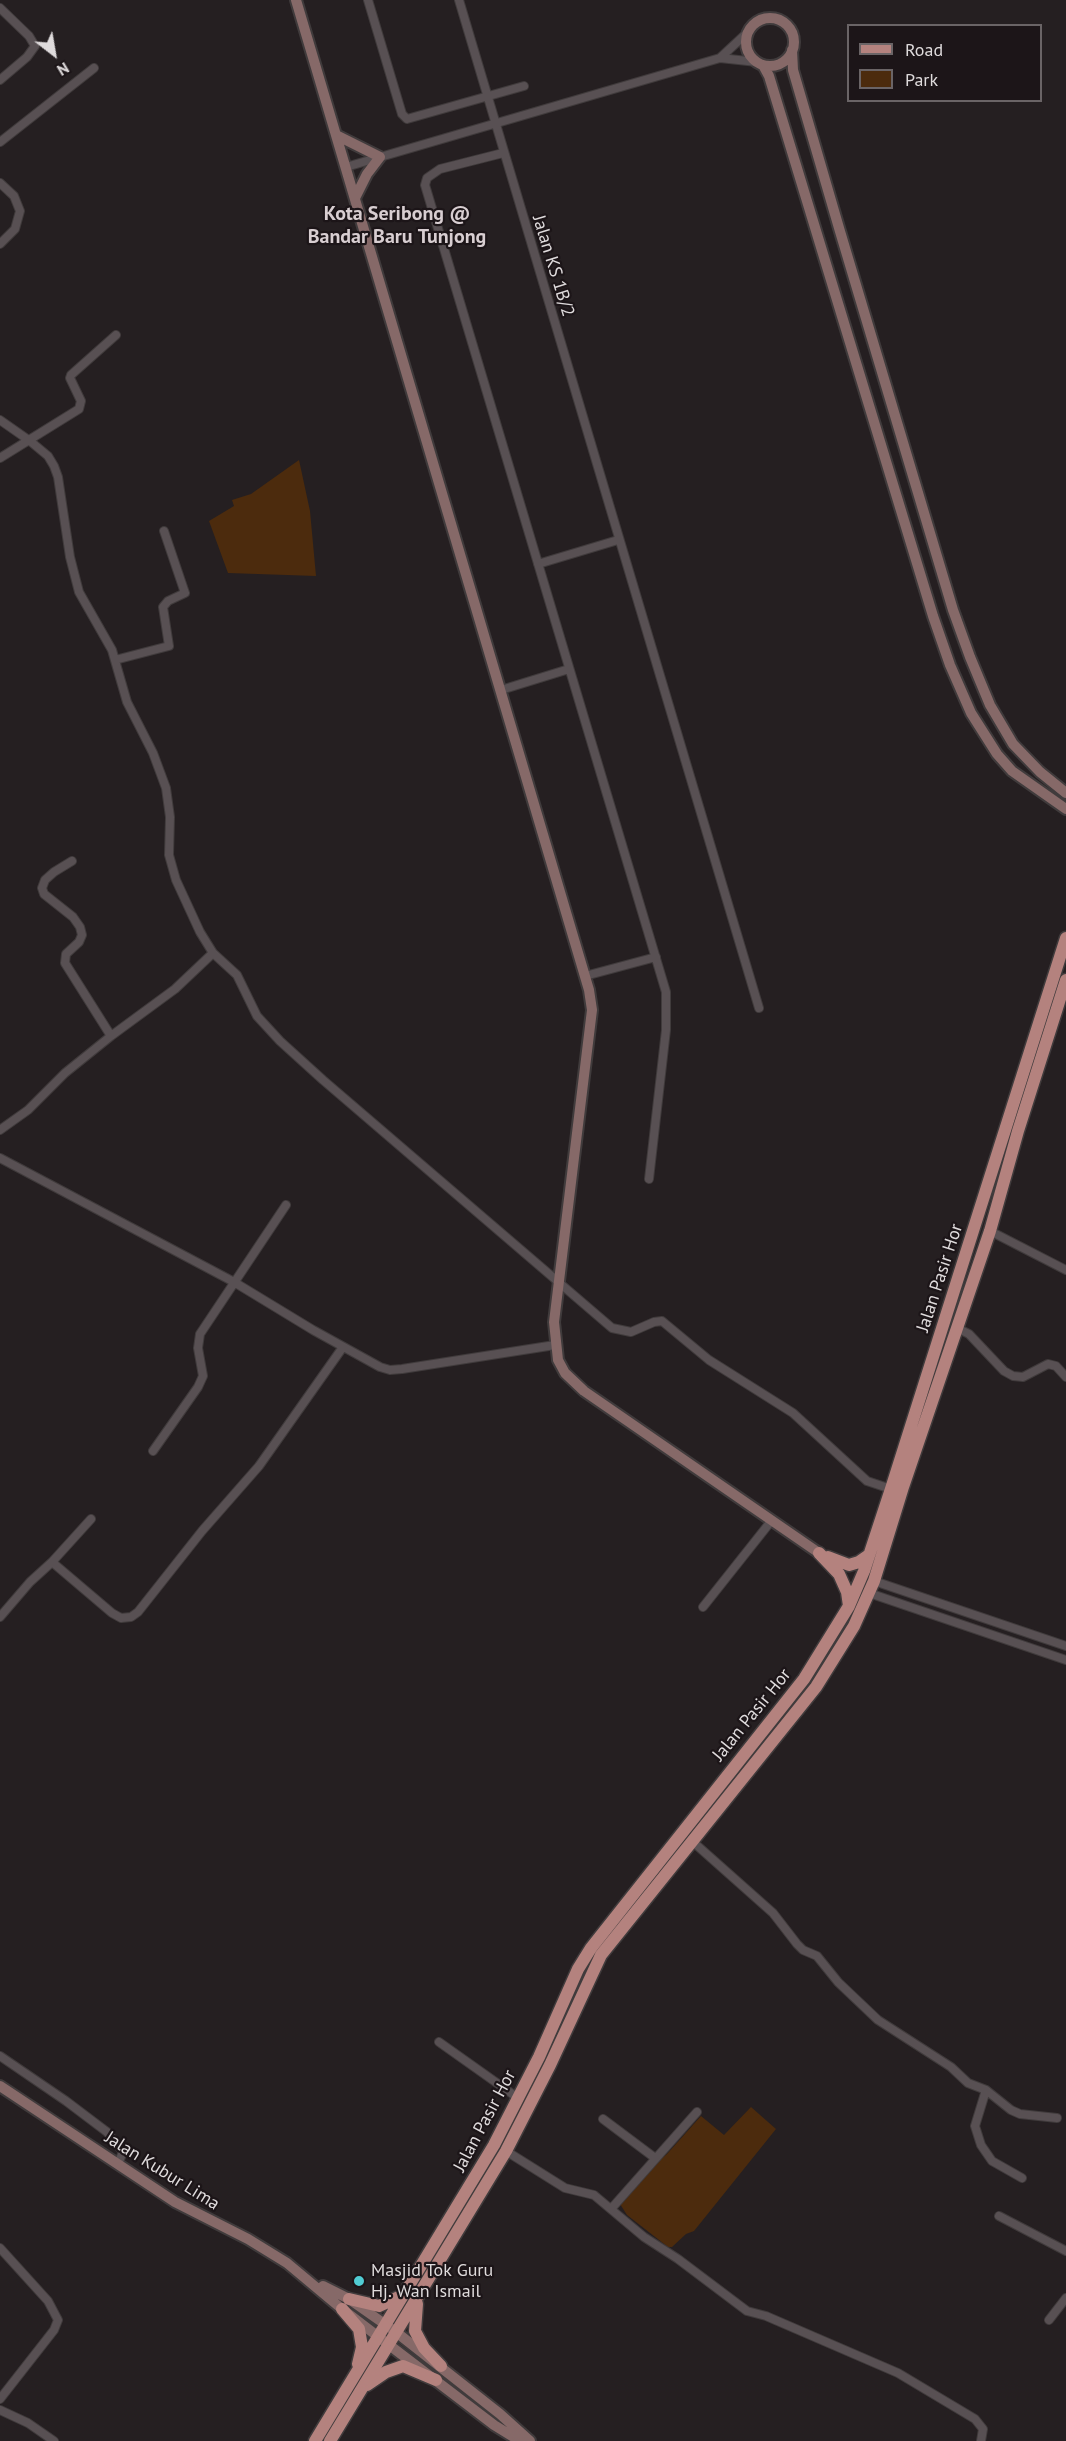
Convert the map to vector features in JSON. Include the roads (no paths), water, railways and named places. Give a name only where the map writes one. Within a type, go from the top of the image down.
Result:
[{"type":"main road","name":"Jalan Pasir Hor","points":[[330,2441],[361,2390],[405,2293],[491,2151],[570,1984],[591,1948],[804,1679],[849,1606],[891,1489],[1066,938]]},
{"type":"main road","name":"Jalan Pasir Hor","points":[[315,2441],[355,2374],[419,2297],[506,2151],[601,1955],[816,1688],[843,1646],[874,1581],[990,1231],[1018,1131],[1066,980]]},
{"type":"main road","points":[[819,1552],[849,1565],[869,1555]]},
{"type":"main road","points":[[819,1552],[839,1574],[847,1592],[849,1606]]},
{"type":"main road","points":[[346,2304],[379,2306],[388,2304],[405,2293]]},
{"type":"main road","points":[[419,2297],[415,2313],[415,2331],[424,2348],[441,2366]]},
{"type":"main road","points":[[346,2304],[359,2329],[361,2338],[355,2374]]},
{"type":"main road","points":[[361,2390],[386,2372],[403,2366],[436,2380]]},
{"type":"street","points":[[296,0],[585,976],[592,1010],[554,1322],[558,1360],[565,1373],[584,1391],[819,1552]]},
{"type":"street","points":[[368,0],[402,114],[407,119],[524,86]]},
{"type":"street","name":"Jalan KS 1B/2","points":[[459,0],[759,1008]]},
{"type":"street","points":[[0,8],[29,36],[35,46],[27,57],[0,80]]},
{"type":"street","points":[[346,167],[720,58],[777,65],[789,56],[794,42],[789,27],[777,19],[762,19],[756,22],[720,58]]},
{"type":"street","points":[[748,32],[746,45],[752,57],[760,63],[769,76],[933,616],[950,665],[971,713],[990,745],[1012,771],[1066,809]]},
{"type":"street","points":[[792,50],[793,70],[953,610],[990,705],[1013,744],[1040,772],[1066,793]]},
{"type":"street","points":[[0,142],[94,68]]},
{"type":"street","points":[[336,135],[380,157]]},
{"type":"street","points":[[503,153],[440,169],[427,178],[425,185],[666,992],[666,1030],[649,1179]]},
{"type":"street","points":[[355,198],[367,174],[380,157]]},
{"type":"street","points":[[0,183],[14,196],[20,211],[15,228],[0,244]]},
{"type":"street","points":[[0,458],[79,409],[81,401],[70,378],[71,375],[116,335]]},
{"type":"street","points":[[0,420],[48,456],[54,466],[58,477],[70,557],[79,592],[105,636],[115,660],[127,702],[153,753],[166,788],[170,817],[169,855],[176,880],[200,932],[213,953],[237,975],[250,1005],[280,1041],[612,1328],[631,1332],[662,1321],[709,1360],[794,1413],[861,1476],[878,1486],[891,1489]]},
{"type":"street","points":[[888,465],[908,460]]},
{"type":"street","points":[[115,660],[169,646],[163,607],[168,601],[185,593],[164,531]]},
{"type":"street","points":[[538,564],[618,540]]},
{"type":"street","points":[[501,690],[569,669]]},
{"type":"street","points":[[72,861],[45,880],[42,888],[44,894],[73,917],[80,927],[82,935],[79,942],[66,954],[65,963],[111,1036]]},
{"type":"street","points":[[0,1130],[28,1110],[65,1073],[175,989],[213,953]]},
{"type":"street","points":[[585,976],[656,957]]},
{"type":"street","points":[[0,1158],[234,1282],[342,1347],[380,1367],[390,1370],[555,1345]]},
{"type":"street","points":[[153,1451],[198,1387],[203,1376],[198,1348],[200,1334],[286,1204]]},
{"type":"street","points":[[990,1231],[1066,1270]]},
{"type":"street","points":[[957,1328],[969,1334],[1004,1371],[1013,1376],[1023,1377],[1048,1364],[1056,1366],[1066,1377]]},
{"type":"street","points":[[52,1562],[112,1613],[121,1618],[130,1617],[138,1612],[202,1531],[259,1466],[342,1347]]},
{"type":"street","points":[[0,1617],[30,1582],[52,1562],[91,1519]]},
{"type":"street","points":[[703,1607],[772,1520]]},
{"type":"street","points":[[874,1581],[1066,1646]]},
{"type":"street","points":[[869,1593],[1066,1660]]},
{"type":"street","points":[[692,1841],[773,1913],[796,1944],[817,1956],[838,1982],[878,2020],[951,2067],[968,2084],[986,2090],[1020,2114],[1056,2118]]},
{"type":"street","points":[[439,2042],[518,2098]]},
{"type":"street","points":[[0,2056],[66,2101],[106,2132],[123,2152],[118,2164]]},
{"type":"street","name":"Jalan Kubur Lima","points":[[0,2085],[175,2202],[248,2239],[388,2334]]},
{"type":"street","points":[[986,2090],[975,2126],[981,2145],[992,2161],[1022,2178]]},
{"type":"street","points":[[611,2209],[697,2112]]},
{"type":"street","points":[[603,2119],[655,2158]]},
{"type":"street","points":[[506,2151],[547,2179],[565,2188],[594,2195],[644,2237],[678,2259],[747,2311],[766,2316],[898,2373],[975,2419],[983,2429],[981,2441]]},
{"type":"street","points":[[999,2216],[1066,2251]]},
{"type":"street","points":[[0,2248],[48,2301],[58,2320],[54,2330],[0,2399]]},
{"type":"street","points":[[1049,2320],[1066,2298]]},
{"type":"street","points":[[388,2334],[441,2366],[530,2441]]},
{"type":"street","points":[[388,2334],[436,2380],[494,2425],[520,2441]]},
{"type":"street","points":[[0,2410],[28,2423],[54,2441]]},
{"type":"place","name":"Masjid Tok Guru Hj. Wan Ismail","points":[[359,2281]]},
{"type":"district","name":"Kota Seribong @ Bandar Baru Tunjong","points":[[397,226]]}]
